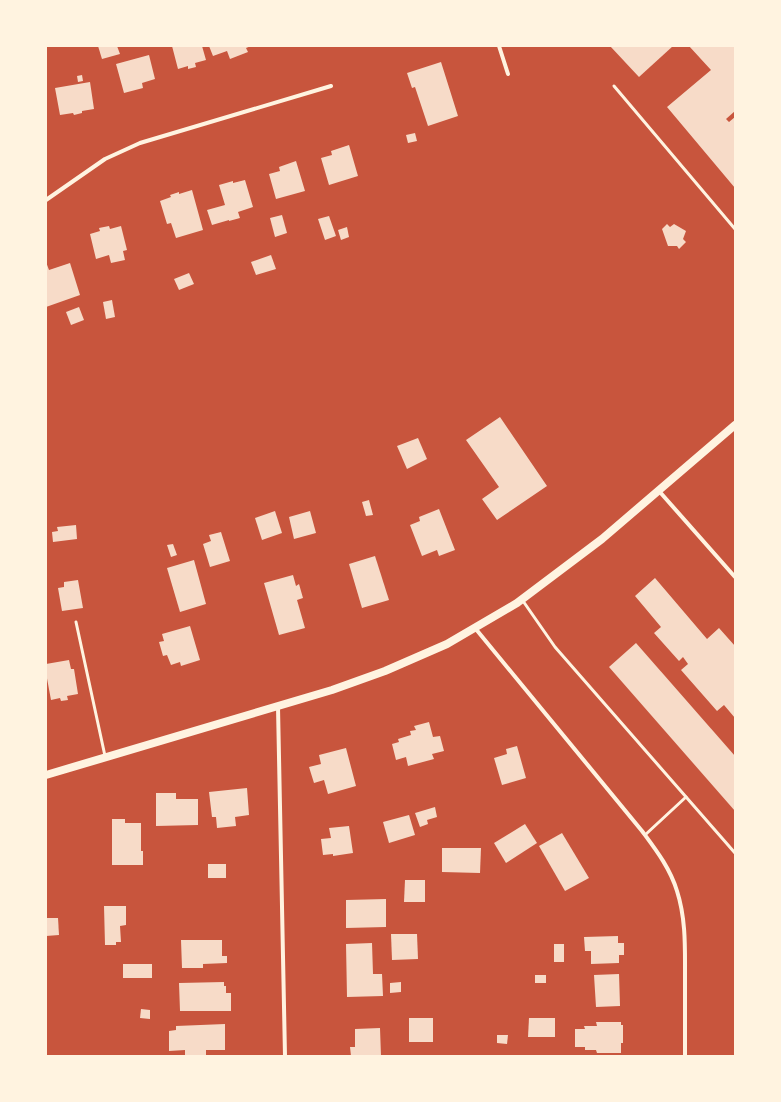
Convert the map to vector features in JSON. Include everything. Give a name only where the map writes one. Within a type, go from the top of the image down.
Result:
[{"type":"main road","points":[[46,775],[332,690],[385,671],[447,644],[522,599],[602,539],[735,426]]},
{"type":"street","points":[[499,46],[508,74]]},
{"type":"street","points":[[46,200],[105,159],[140,143],[331,86]]},
{"type":"street","points":[[659,491],[735,577]]},
{"type":"street","points":[[475,628],[645,835],[669,871],[682,909],[685,936],[685,1056]]},
{"type":"street","points":[[278,707],[286,1056]]},
{"type":"lane","points":[[614,86],[735,229]]},
{"type":"lane","points":[[522,599],[555,647],[735,853]]},
{"type":"lane","points":[[76,622],[105,758]]},
{"type":"lane","points":[[645,835],[686,797]]},
{"type":"building","points":[[98,46],[117,46],[120,54],[102,59]]},
{"type":"building","points":[[172,46],[202,46],[206,60],[195,63],[196,67],[188,69],[188,66],[178,69]]},
{"type":"building","points":[[209,46],[251,46],[246,48],[248,52],[230,59],[227,51],[213,56]]},
{"type":"building","points":[[610,46],[673,46],[639,77]]},
{"type":"building","points":[[689,46],[735,46],[735,111],[726,119],[729,122],[735,117],[735,188],[667,107],[711,70]]},
{"type":"building","points":[[149,55],[155,79],[142,83],[143,88],[124,93],[116,64]]},
{"type":"building","points":[[441,62],[458,116],[428,126],[415,87],[412,88],[407,73]]},
{"type":"building","points":[[82,75],[83,81],[78,82],[77,76]]},
{"type":"building","points":[[90,82],[94,109],[82,111],[82,113],[74,115],[73,113],[60,115],[55,88]]},
{"type":"building","points":[[415,133],[417,141],[408,143],[406,135]]},
{"type":"building","points":[[349,145],[358,176],[329,185],[321,158],[332,155],[331,151]]},
{"type":"building","points":[[296,161],[305,191],[276,199],[269,174],[280,171],[279,167]]},
{"type":"building","points":[[245,180],[253,207],[238,212],[240,218],[212,225],[207,210],[225,205],[219,185],[233,181],[233,183]]},
{"type":"building","points":[[192,190],[203,230],[176,238],[171,223],[167,224],[160,201],[171,197],[170,195]]},
{"type":"building","points":[[282,215],[287,233],[275,237],[270,218]]},
{"type":"building","points":[[329,216],[336,236],[325,240],[318,219]]},
{"type":"building","points":[[667,224],[670,227],[674,224],[686,231],[683,239],[686,242],[679,249],[677,246],[668,246],[662,229]]},
{"type":"building","points":[[109,226],[110,229],[121,226],[127,250],[123,251],[125,260],[111,263],[109,255],[96,259],[90,234],[100,231],[99,228]]},
{"type":"building","points":[[347,227],[349,237],[341,240],[338,230]]},
{"type":"building","points":[[271,255],[276,269],[256,275],[251,262]]},
{"type":"building","points":[[46,262],[49,270],[70,263],[80,295],[46,307]]},
{"type":"building","points":[[189,273],[194,284],[179,290],[174,279]]},
{"type":"building","points":[[112,300],[115,317],[106,319],[103,302]]},
{"type":"building","points":[[79,307],[84,320],[71,325],[66,312]]},
{"type":"building","points":[[500,417],[547,486],[497,520],[482,499],[499,487],[466,440]]},
{"type":"building","points":[[418,438],[427,459],[407,469],[397,446]]},
{"type":"building","points":[[369,500],[373,515],[366,516],[362,502]]},
{"type":"building","points":[[439,509],[455,550],[439,556],[437,550],[422,556],[410,525],[420,521],[419,517]]},
{"type":"building","points":[[275,511],[282,533],[262,540],[255,518]]},
{"type":"building","points":[[310,511],[316,533],[294,539],[289,517]]},
{"type":"building","points":[[76,525],[77,539],[53,542],[52,532],[58,531],[57,527]]},
{"type":"building","points":[[221,532],[230,561],[210,567],[203,544],[211,541],[209,535]]},
{"type":"building","points":[[173,544],[177,555],[171,557],[167,545]]},
{"type":"building","points":[[375,556],[389,600],[362,608],[349,564]]},
{"type":"building","points":[[194,560],[206,604],[180,612],[167,568]]},
{"type":"building","points":[[293,575],[296,586],[299,584],[303,598],[297,600],[305,628],[279,635],[264,583]]},
{"type":"building","points":[[655,578],[707,639],[719,628],[735,646],[735,718],[724,705],[717,711],[681,670],[688,664],[683,657],[679,661],[654,633],[661,627],[635,596]]},
{"type":"building","points":[[78,580],[83,608],[62,611],[58,588],[64,587],[64,582]]},
{"type":"building","points":[[190,626],[200,660],[181,666],[180,662],[171,665],[167,655],[163,656],[159,642],[164,641],[162,634]]},
{"type":"building","points":[[636,643],[735,756],[735,811],[609,667]]},
{"type":"building","points":[[69,660],[71,669],[74,669],[78,694],[67,696],[68,700],[61,701],[60,698],[51,700],[46,673],[46,664]]},
{"type":"building","points":[[429,722],[433,737],[440,736],[444,751],[432,754],[434,759],[408,766],[406,757],[396,760],[392,744],[399,742],[398,739],[411,735],[410,731],[416,730],[414,726]]},
{"type":"building","points":[[517,746],[526,778],[502,785],[494,758],[507,754],[506,749]]},
{"type":"building","points":[[346,748],[356,786],[328,794],[324,780],[314,783],[309,767],[321,764],[319,755]]},
{"type":"building","points":[[247,788],[249,815],[235,817],[236,826],[217,828],[216,817],[212,817],[209,792]]},
{"type":"building","points":[[156,793],[176,793],[176,799],[198,799],[198,825],[156,826]]},
{"type":"building","points":[[435,807],[437,817],[427,820],[428,824],[420,827],[415,813]]},
{"type":"building","points":[[409,815],[415,835],[389,843],[383,822]]},
{"type":"building","points":[[112,819],[125,819],[125,823],[141,823],[141,851],[143,851],[143,865],[112,865]]},
{"type":"building","points":[[525,824],[537,843],[506,863],[494,843]]},
{"type":"building","points":[[349,826],[353,853],[333,856],[333,854],[323,855],[321,839],[331,838],[329,828]]},
{"type":"building","points":[[562,833],[589,878],[565,891],[539,846]]},
{"type":"building","points":[[442,848],[481,848],[480,873],[442,872]]},
{"type":"building","points":[[208,864],[226,864],[226,878],[208,878]]},
{"type":"building","points":[[405,880],[425,880],[425,902],[404,902]]},
{"type":"building","points":[[386,899],[386,927],[346,928],[346,900]]},
{"type":"building","points":[[104,906],[126,906],[126,925],[120,926],[121,942],[116,942],[116,945],[105,945]]},
{"type":"building","points":[[46,918],[58,918],[59,935],[46,936]]},
{"type":"building","points":[[391,934],[417,934],[418,959],[392,960]]},
{"type":"building","points":[[618,936],[618,943],[624,943],[624,955],[619,955],[619,963],[591,964],[591,951],[585,951],[584,937]]},
{"type":"building","points":[[181,940],[222,940],[222,956],[227,956],[227,963],[203,964],[203,968],[182,968]]},
{"type":"building","points":[[372,943],[373,974],[382,974],[383,996],[347,997],[346,944]]},
{"type":"building","points":[[554,944],[564,944],[564,962],[554,962]]},
{"type":"building","points":[[123,964],[152,964],[152,978],[123,978]]},
{"type":"building","points":[[619,974],[620,1006],[596,1007],[594,975]]},
{"type":"building","points":[[535,975],[546,975],[546,983],[535,983]]},
{"type":"building","points":[[224,982],[224,986],[226,986],[226,993],[231,993],[231,1011],[180,1011],[179,983]]},
{"type":"building","points":[[401,982],[401,992],[390,993],[390,983]]},
{"type":"building","points":[[141,1009],[150,1010],[150,1019],[140,1018]]},
{"type":"building","points":[[409,1018],[433,1018],[433,1042],[409,1042]]},
{"type":"building","points":[[529,1018],[555,1018],[555,1037],[528,1037]]},
{"type":"building","points":[[596,1022],[621,1022],[621,1025],[623,1025],[623,1043],[621,1043],[621,1053],[597,1053],[596,1050],[585,1050],[585,1047],[575,1047],[575,1029],[585,1029],[584,1026],[597,1026]]},
{"type":"building","points":[[225,1024],[225,1050],[206,1050],[206,1056],[185,1056],[185,1050],[169,1051],[169,1031],[176,1030],[176,1026]]},
{"type":"building","points":[[380,1028],[381,1056],[351,1056],[350,1047],[355,1047],[355,1029]]},
{"type":"building","points":[[497,1035],[508,1035],[507,1044],[497,1043]]}]
